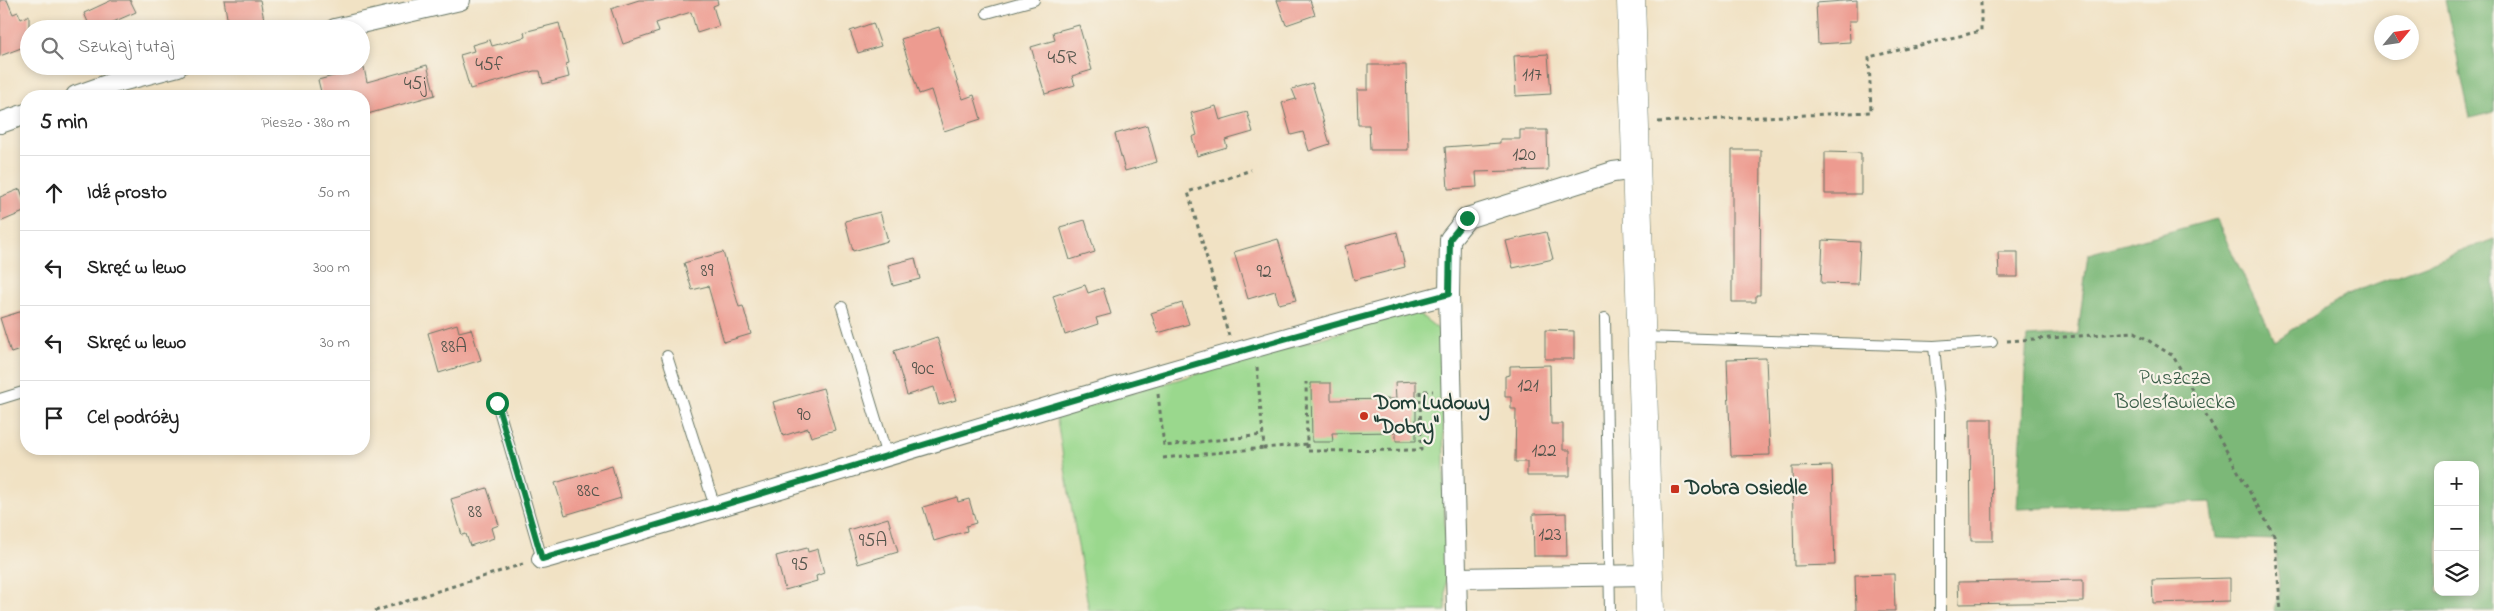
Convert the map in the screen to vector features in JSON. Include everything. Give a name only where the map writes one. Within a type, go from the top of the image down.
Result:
[{"type":"main road","points":[[1632,0],[1640,337],[1650,611]]},
{"type":"street","points":[[370,21],[460,0]]},
{"type":"street","points":[[93,90],[144,75]]},
{"type":"street","points":[[0,123],[20,116]]},
{"type":"street","points":[[1457,611],[1449,294],[1450,239],[1467,218],[1613,172],[1637,168]]},
{"type":"street","points":[[542,559],[1234,353],[1449,294]]},
{"type":"street","points":[[1456,578],[1650,575]]},
{"type":"lane","points":[[987,13],[1034,0]]},
{"type":"lane","points":[[842,307],[887,456]]},
{"type":"lane","points":[[1605,318],[1610,611]]},
{"type":"lane","points":[[1640,337],[1934,346],[1992,342]]},
{"type":"lane","points":[[1934,346],[1940,410],[1940,611]]},
{"type":"lane","points":[[667,356],[715,507]]},
{"type":"lane","points":[[0,399],[20,393]]},
{"type":"lane","points":[[497,403],[542,559]]},
{"type":"path","points":[[1635,123],[1871,112],[1868,57],[1982,31],[1981,0]]},
{"type":"path","points":[[1234,353],[1188,192],[1251,170]]},
{"type":"path","points":[[1992,342],[2135,332],[2173,356],[2274,535],[2281,611]]},
{"type":"path","points":[[1255,347],[1264,448]]},
{"type":"path","points":[[1156,376],[1164,446],[1263,435]]},
{"type":"path","points":[[1306,382],[1307,452],[1421,450],[1420,391],[1451,390]]},
{"type":"path","points":[[1163,458],[1307,444]]},
{"type":"path","points":[[376,611],[542,559]]},
{"type":"green space","points":[[2445,0],[2494,0],[2494,112],[2470,118]]},
{"type":"green space","name":"Puszcza Bolesławiecka","points":[[2216,219],[2275,341],[2346,295],[2494,239],[2494,611],[2274,611],[2280,595],[2275,540],[2216,538],[2211,502],[2017,509],[2027,337],[2078,334],[2088,254]]},
{"type":"green space","points":[[1415,311],[1442,332],[1446,611],[1089,611],[1056,415]]},
{"type":"building","points":[[0,0],[7,0],[13,14],[18,12],[21,19],[29,15],[29,20],[20,20],[20,48],[0,56]]},
{"type":"building","points":[[112,0],[130,0],[136,12],[118,20],[87,20],[84,13]]},
{"type":"building","points":[[224,0],[260,0],[264,20],[227,20]]},
{"type":"building","points":[[639,0],[717,0],[718,4],[713,6],[719,26],[697,33],[691,12],[656,23],[659,32],[623,44],[611,9]]},
{"type":"building","points":[[1277,0],[1310,0],[1315,15],[1286,25]]},
{"type":"building","points":[[1857,0],[1857,21],[1849,21],[1850,42],[1818,44],[1816,3]]},
{"type":"building","points":[[559,23],[569,63],[566,64],[569,77],[543,84],[540,71],[534,71],[470,89],[460,55],[474,51],[472,45],[490,40],[492,46],[525,37],[524,32]]},
{"type":"building","points":[[873,23],[881,46],[858,53],[850,31]]},
{"type":"building","points":[[1079,25],[1092,70],[1072,76],[1075,85],[1045,94],[1031,47],[1055,40],[1053,32]]},
{"type":"building","points":[[939,27],[963,99],[974,95],[981,119],[944,131],[931,90],[919,94],[901,39]]},
{"type":"building","points":[[1548,54],[1551,94],[1516,96],[1514,56]]},
{"type":"building","points":[[427,65],[435,95],[370,113],[370,90],[320,90],[318,80],[337,75],[366,75],[367,82]]},
{"type":"building","points":[[1368,65],[1406,65],[1408,150],[1370,150],[1369,125],[1358,125],[1357,90],[1368,90]]},
{"type":"building","points":[[1312,83],[1330,144],[1309,151],[1303,132],[1291,135],[1282,103],[1296,99],[1292,89]]},
{"type":"building","points":[[1216,106],[1220,120],[1247,112],[1253,132],[1225,140],[1227,147],[1197,156],[1192,137],[1197,135],[1191,113]]},
{"type":"building","points":[[1147,125],[1157,162],[1125,171],[1115,134]]},
{"type":"building","points":[[1520,130],[1547,130],[1548,170],[1476,172],[1477,187],[1448,189],[1445,147],[1500,143],[1500,139],[1520,139]]},
{"type":"building","points":[[1732,150],[1761,150],[1760,295],[1756,295],[1756,302],[1732,302]]},
{"type":"building","points":[[1825,152],[1861,153],[1861,194],[1825,194]]},
{"type":"building","points":[[20,189],[20,214],[0,222],[0,197]]},
{"type":"building","points":[[880,212],[888,241],[853,251],[845,221]]},
{"type":"building","points":[[1085,220],[1095,252],[1070,260],[1060,227]]},
{"type":"building","points":[[1397,232],[1405,267],[1354,280],[1345,246]]},
{"type":"building","points":[[1546,232],[1553,259],[1513,268],[1506,241]]},
{"type":"building","points":[[1278,239],[1296,300],[1279,304],[1275,291],[1248,299],[1234,252]]},
{"type":"building","points":[[1823,240],[1860,242],[1858,284],[1821,283]]},
{"type":"building","points":[[723,252],[739,307],[743,306],[751,334],[724,342],[708,286],[692,290],[684,263]]},
{"type":"building","points":[[1998,252],[2018,252],[2018,277],[1999,277]]},
{"type":"building","points":[[915,258],[920,279],[893,286],[888,265]]},
{"type":"building","points":[[1085,285],[1088,293],[1103,288],[1111,314],[1096,318],[1098,324],[1065,335],[1053,296]]},
{"type":"building","points":[[1182,303],[1189,324],[1158,333],[1151,313]]},
{"type":"building","points":[[20,312],[20,350],[11,353],[0,318]]},
{"type":"building","points":[[457,324],[459,332],[471,329],[481,360],[439,373],[428,333]]},
{"type":"building","points":[[1545,330],[1574,331],[1574,359],[1545,359]]},
{"type":"building","points":[[937,337],[956,400],[939,405],[934,387],[907,395],[894,351]]},
{"type":"building","points":[[1766,358],[1770,455],[1731,456],[1727,359]]},
{"type":"building","points":[[1550,365],[1551,424],[1563,424],[1563,450],[1570,450],[1570,476],[1527,476],[1527,462],[1515,462],[1516,409],[1511,409],[1511,397],[1505,397],[1505,376],[1510,375],[1510,366]]},
{"type":"building","name":"Dom Ludowy \"Dobry\"","points":[[1416,381],[1416,441],[1396,441],[1396,432],[1332,433],[1333,442],[1312,442],[1311,383],[1331,383],[1331,400],[1396,399],[1395,382]]},
{"type":"building","points":[[823,388],[835,430],[811,437],[808,428],[783,436],[773,402]]},
{"type":"building","points":[[1970,419],[1992,419],[1993,541],[1971,541]]},
{"type":"building","points":[[612,466],[621,498],[565,515],[555,483]]},
{"type":"building","points":[[1832,466],[1835,565],[1794,566],[1792,467]]},
{"type":"building","points":[[487,488],[499,525],[491,528],[494,538],[470,546],[466,534],[462,535],[451,499]]},
{"type":"building","points":[[957,497],[958,502],[969,499],[976,523],[966,526],[967,531],[934,541],[923,507]]},
{"type":"building","points":[[1566,513],[1567,556],[1534,556],[1533,514]]},
{"type":"building","points":[[888,518],[898,552],[858,564],[848,530]]},
{"type":"building","points":[[807,548],[808,552],[818,549],[824,573],[816,576],[817,581],[785,590],[776,556]]},
{"type":"building","points":[[1894,574],[1895,611],[1856,611],[1855,575]]},
{"type":"building","points":[[2230,578],[2230,601],[2153,603],[2152,580]]},
{"type":"building","points":[[2083,580],[2083,602],[1959,604],[1958,582]]},
{"type":"place","name":"Dom Ludowy \"Dobry\"","points":[[1364,416]]},
{"type":"place","name":"Dobra Osiedle","points":[[1675,489]]},
{"type":"route","points":[[497,403],[542,559],[1058,404],[1337,323],[1449,294],[1450,239],[1467,218]]}]
